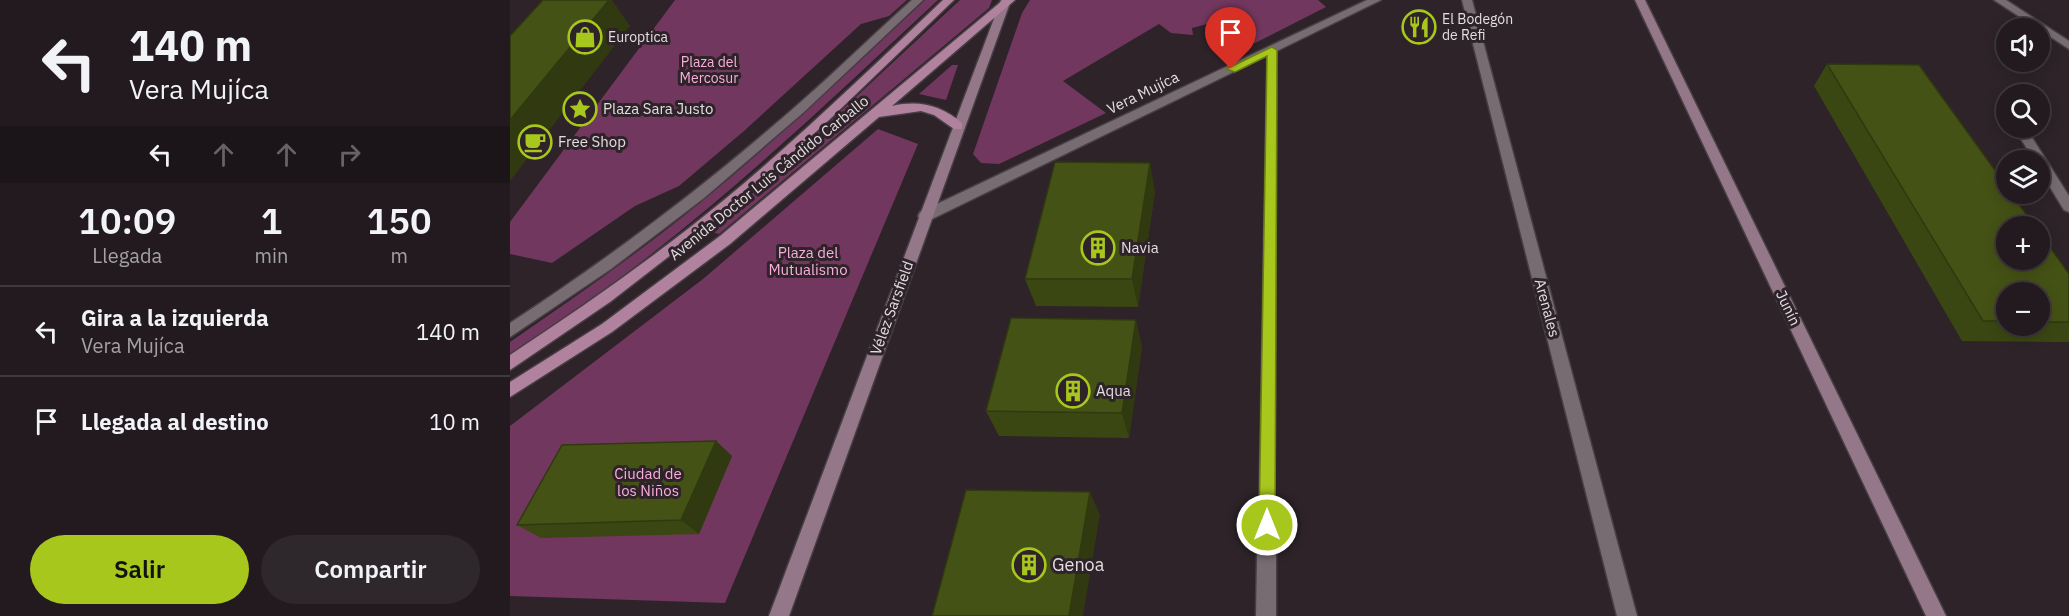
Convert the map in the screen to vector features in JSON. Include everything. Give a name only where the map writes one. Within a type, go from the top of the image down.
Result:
[{"type":"main road","name":"Avenida Doctor Luis Cándido Carballo","points":[[510,363],[584,315],[696,230],[790,149],[950,0]]},
{"type":"main road","name":"Junín","points":[[1640,0],[1936,616]]},
{"type":"main road","name":"Avenida Doctor Luis Cándido Carballo","points":[[510,390],[607,328],[725,240],[1007,1]]},
{"type":"main road","name":"Vélez Sarsfield","points":[[779,616],[958,126],[1007,1]]},
{"type":"main road","points":[[873,115],[907,106],[927,106],[943,112],[958,126]]},
{"type":"street","name":"Avenida Doctor Luis Cándido Carballo","points":[[510,331],[571,291],[667,220],[761,144],[918,0]]},
{"type":"street","name":"Vera Mujíca","points":[[925,216],[1376,0]]},
{"type":"street","name":"Arenales","points":[[1467,0],[1627,616]]},
{"type":"street","points":[[1999,0],[2069,46]]},
{"type":"street","points":[[2026,138],[2069,207]]},
{"type":"street","points":[[1266,616],[1267,502]]},
{"type":"lane","points":[[1267,502],[1272,50]]},
{"type":"green space","name":"Plaza del Mercosur","points":[[675,0],[907,0],[889,16],[861,24],[744,131],[679,186],[635,206],[552,263],[510,254],[510,222]]},
{"type":"green space","points":[[925,0],[938,0],[732,188],[624,275],[568,316],[510,354],[510,342],[678,221],[787,128]]},
{"type":"green space","points":[[960,0],[992,0],[989,8],[719,234],[711,232]]},
{"type":"green space","points":[[1030,0],[1318,0],[1326,7],[1255,43],[1226,19],[1192,28],[1193,35],[1171,33],[1159,24],[1063,81],[1106,113],[999,164],[981,163],[973,154],[1022,13]]},
{"type":"green space","points":[[952,65],[958,65],[946,100],[919,94]]},
{"type":"green space","name":"Ciudad de los Niños","points":[[878,129],[918,144],[725,603],[510,596],[510,426],[703,279]]},
{"type":"building","points":[[543,0],[609,0],[510,120],[510,36]]},
{"type":"building","points":[[1827,64],[1919,65],[1996,172],[1996,204],[2018,204],[2028,216],[1996,216],[1996,270],[2050,270],[2050,247],[2069,274],[2069,322],[2050,322],[2050,282],[1996,282],[1996,321],[1983,321]]},
{"type":"building","name":"Navia","points":[[1055,162],[1150,163],[1132,279],[1025,279]]},
{"type":"building","name":"Aqua","points":[[1011,318],[1136,320],[1122,413],[986,411]]},
{"type":"building","points":[[716,441],[681,520],[517,525],[562,445]]},
{"type":"building","name":"Genoa","points":[[966,490],[1090,492],[1069,616],[932,616]]},
{"type":"place","name":"El Bodegón de Refi","points":[[1419,27]]},
{"type":"place","name":"Europtica","points":[[585,37]]},
{"type":"place","name":"Plaza Sara Justo","points":[[580,109]]},
{"type":"place","name":"Free Shop","points":[[535,142]]},
{"type":"place","name":"Navia","points":[[1098,248]]},
{"type":"place","name":"Aqua","points":[[1073,391]]},
{"type":"place","name":"Genoa","points":[[1029,565]]},
{"type":"route","points":[[1231,69],[1272,50],[1267,525]]},
{"type":"park label","name":"Plaza del Mutualismo","points":[[808,262]]}]
